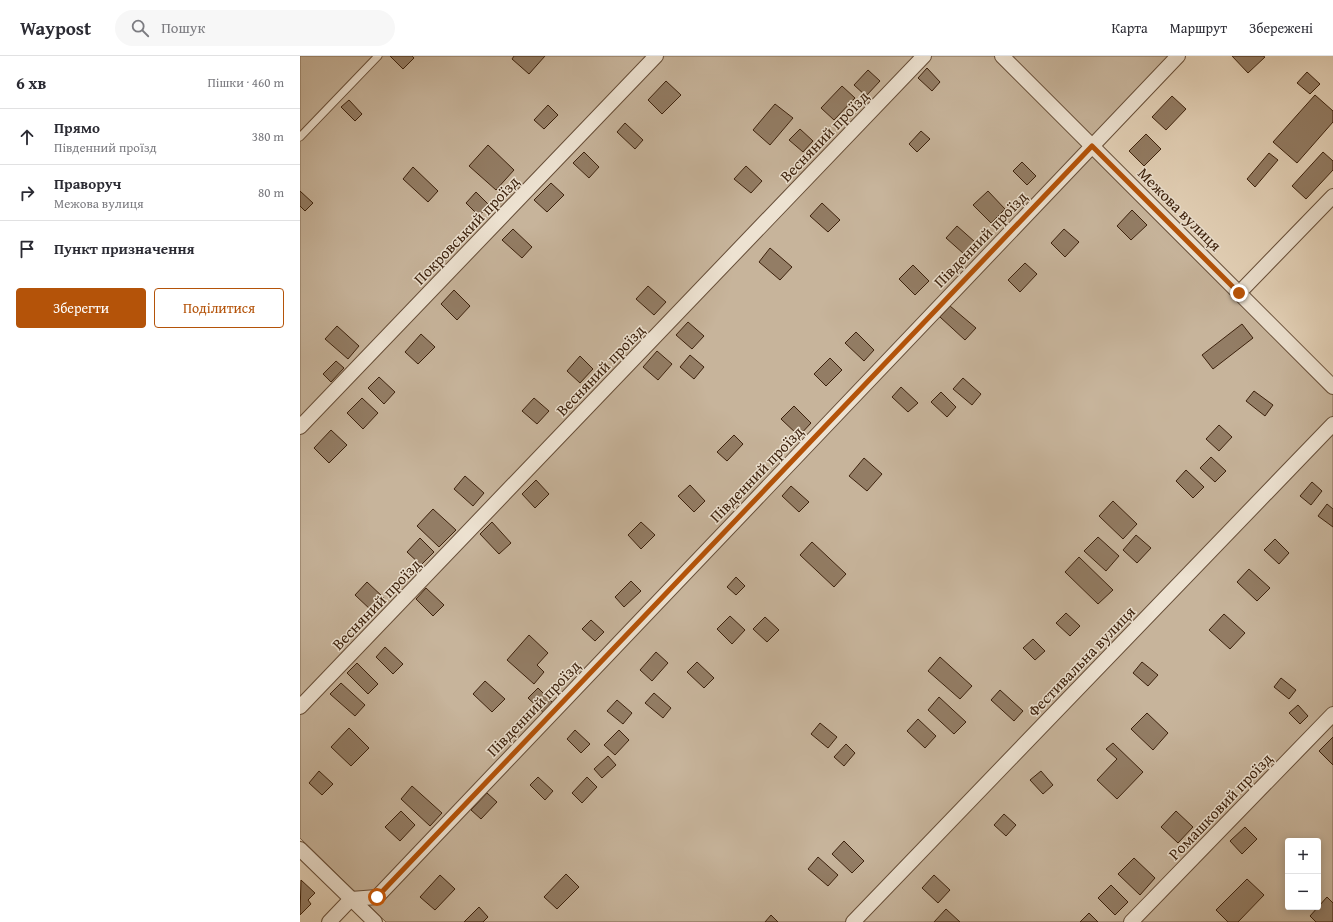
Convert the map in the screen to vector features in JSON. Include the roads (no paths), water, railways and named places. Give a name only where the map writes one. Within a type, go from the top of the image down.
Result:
[{"type":"street","name":"Покровський проїзд","points":[[300,427],[656,56]]},
{"type":"street","name":"Весняний проїзд","points":[[300,707],[924,56]]},
{"type":"street","name":"Межова вулиця","points":[[1002,56],[1333,386]]},
{"type":"street","name":"Південний проїзд","points":[[351,899],[377,897],[1178,56]]},
{"type":"street","points":[[1239,293],[1333,196]]},
{"type":"street","name":"Фестивальна вулиця","points":[[853,922],[1333,424]]},
{"type":"street","name":"Ромашковий проїзд","points":[[1130,922],[1333,714]]},
{"type":"street","points":[[300,849],[375,922]]},
{"type":"street","points":[[329,922],[351,899]]},
{"type":"lane","points":[[300,137],[378,56]]}]
